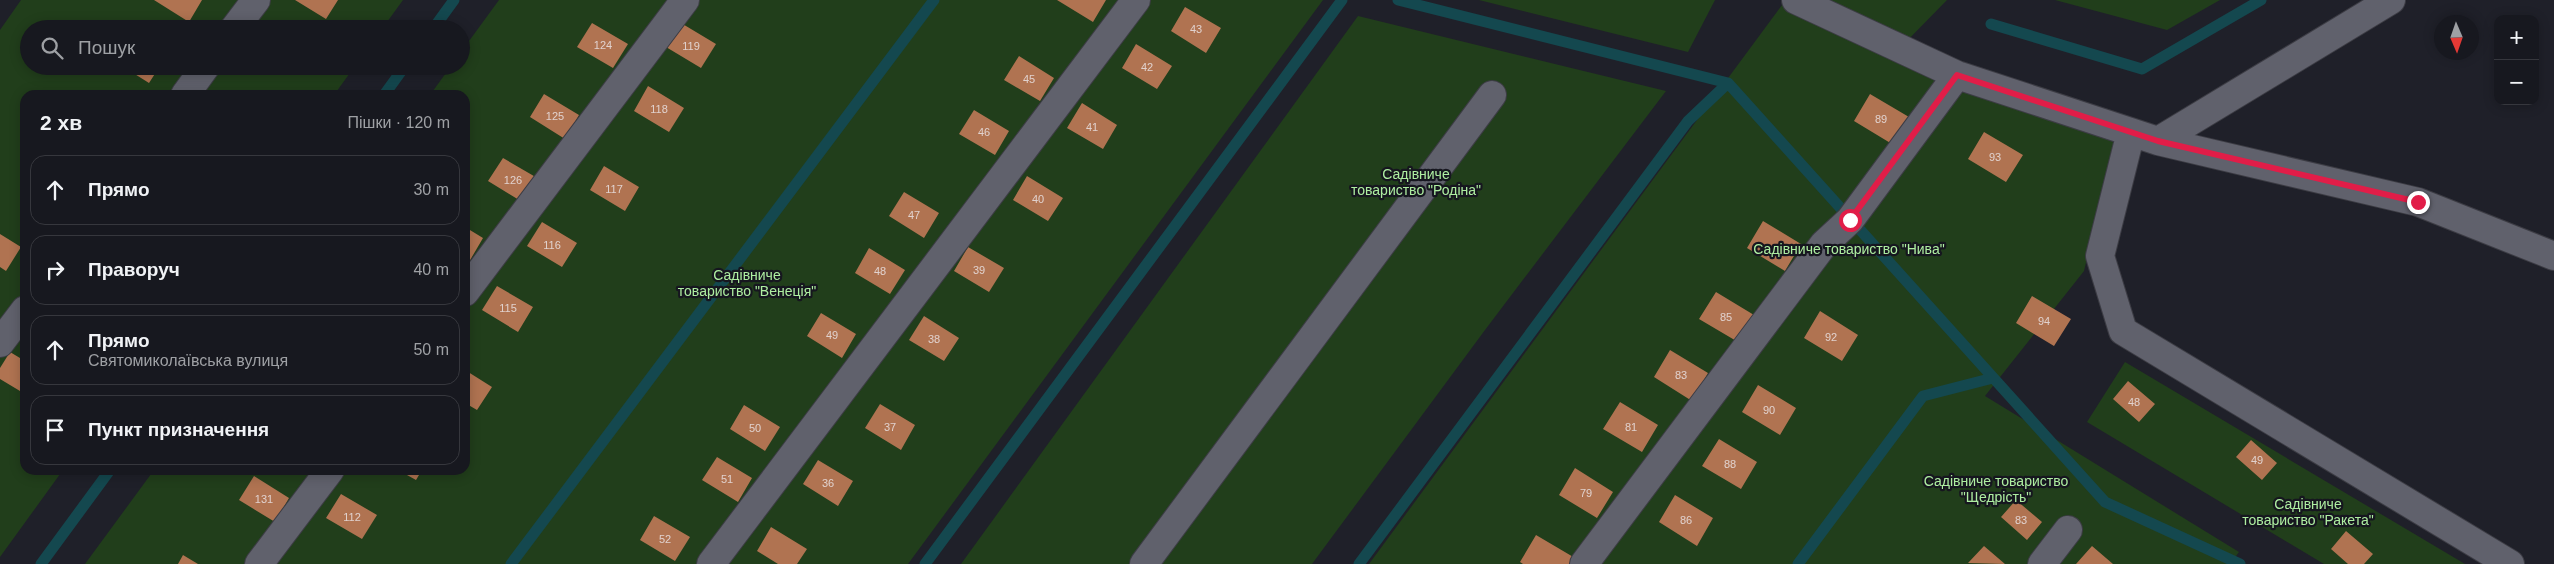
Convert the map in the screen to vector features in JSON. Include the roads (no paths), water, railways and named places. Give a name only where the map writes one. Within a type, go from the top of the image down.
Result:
[{"type":"street","points":[[241,20],[256,0]]},
{"type":"street","points":[[470,285],[685,0]]},
{"type":"street","points":[[711,564],[1136,0]]},
{"type":"street","points":[[1796,0],[1957,75],[2158,141],[2418,202],[2554,256]]},
{"type":"street","points":[[2158,141],[2391,0]]},
{"type":"street","points":[[189,90],[199,75]]},
{"type":"street","points":[[1584,564],[1824,244],[1850,220],[1957,75]]},
{"type":"street","points":[[1144,564],[1492,95]]},
{"type":"street","points":[[2131,132],[2100,256],[2123,331],[2510,564]]},
{"type":"street","points":[[0,344],[20,317]]},
{"type":"street","points":[[260,564],[326,475]]},
{"type":"street","points":[[2042,564],[2068,530]]},
{"type":"waterway","points":[[440,20],[454,0]]},
{"type":"waterway","points":[[511,564],[934,0]]},
{"type":"waterway","points":[[925,564],[1342,0]]},
{"type":"waterway","points":[[1398,0],[1728,83],[2105,502],[2240,564]]},
{"type":"waterway","points":[[1991,24],[2142,69],[2261,0]]},
{"type":"waterway","points":[[388,90],[398,75]]},
{"type":"waterway","points":[[1359,564],[1688,121],[1728,83]]},
{"type":"waterway","points":[[1798,564],[1923,396],[1993,378]]},
{"type":"waterway","points":[[41,564],[106,475]]},
{"type":"park label","name":"Садівниче товариство \"Родіна\"","points":[[1416,182]]},
{"type":"park label","name":"Садівниче товариство \"Нива\"","points":[[1849,249]]},
{"type":"park label","name":"Садівниче товариство \"Венеція\"","points":[[747,284]]},
{"type":"park label","name":"Садівниче товариство \"Щедрість\"","points":[[1996,490]]},
{"type":"park label","name":"Садівниче товариство \"Ракета\"","points":[[2308,512]]}]
